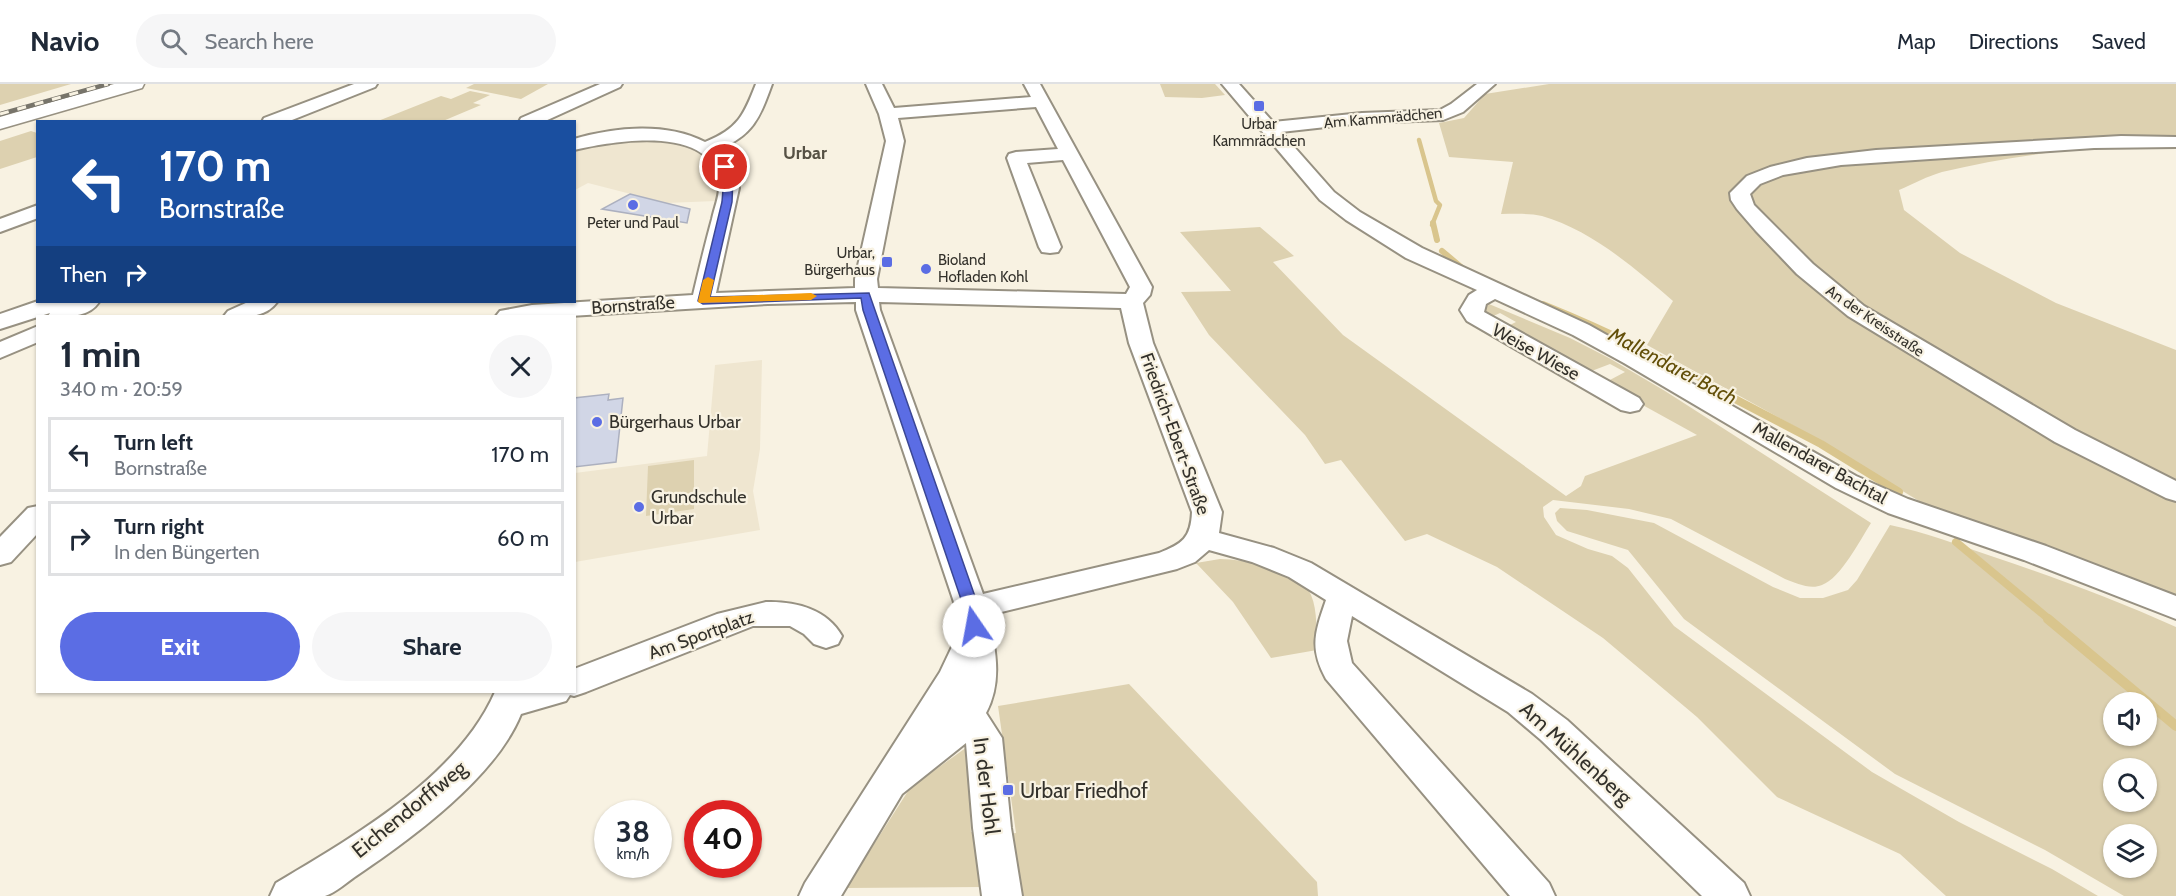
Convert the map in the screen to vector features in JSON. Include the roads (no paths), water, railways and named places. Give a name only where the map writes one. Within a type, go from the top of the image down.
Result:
[{"type":"main road","points":[[0,123],[135,84]]},
{"type":"street","points":[[275,120],[369,84]]},
{"type":"street","points":[[532,120],[614,84]]},
{"type":"street","points":[[705,148],[733,136],[748,123],[765,84]]},
{"type":"street","points":[[874,84],[888,114],[895,148],[867,279],[868,310],[973,621],[980,653],[980,678],[973,705],[966,719],[946,741],[887,785]]},
{"type":"street","name":"Friedrich-Ebert-Straße","points":[[973,621],[1166,562],[1191,551],[1203,538],[1208,527],[1208,512],[1141,343],[1131,301],[1139,295],[1141,287],[1032,84]]},
{"type":"street","name":"Mallendarer Bachtal","points":[[1230,84],[1327,196],[1345,211],[1414,253],[1492,291],[1581,330],[1846,482],[1945,524],[2035,553],[2176,608]]},
{"type":"street","name":"Am Kammrädchen","points":[[1269,128],[1362,118],[1443,115],[1458,108],[1487,84]]},
{"type":"street","points":[[888,114],[1043,101]]},
{"type":"street","points":[[576,144],[618,134],[643,134],[681,140],[714,153],[725,167],[729,177],[729,188],[703,301]]},
{"type":"street","name":"An der Kreisstraße","points":[[2176,142],[2079,141],[1960,152],[1842,158],[1771,172],[1747,183],[1740,193],[1741,200],[1747,209],[1804,269],[1856,311],[2065,436],[2176,492]]},
{"type":"street","points":[[1050,247],[1016,158],[1070,153]]},
{"type":"street","points":[[0,226],[36,212]]},
{"type":"street","name":"Weise Wiese","points":[[1492,291],[1477,300],[1472,310],[1475,316],[1630,404]]},
{"type":"street","points":[[866,295],[1131,301]]},
{"type":"street","name":"Bornstraße","points":[[514,311],[866,295]]},
{"type":"street","points":[[36,326],[13,334],[3,322],[55,303]]},
{"type":"street","points":[[61,315],[86,303]]},
{"type":"street","points":[[238,315],[264,303]]},
{"type":"street","points":[[0,351],[36,334]]},
{"type":"street","points":[[0,555],[36,517]]},
{"type":"street","name":"Am Mühlenberg","points":[[1203,538],[1278,560],[1300,570],[1520,703],[1554,730],[1730,896]]},
{"type":"street","points":[[1343,596],[1329,643],[1331,656],[1338,670],[1535,896]]},
{"type":"street","name":"Am Sportplatz","points":[[576,682],[717,626],[757,614],[775,613],[805,618],[826,636]]},
{"type":"street","points":[[819,896],[955,677],[973,621]]},
{"type":"street","points":[[511,698],[547,693]]},
{"type":"street","name":"Eichendorffweg","points":[[290,896],[375,839],[453,777],[487,741],[511,698]]},
{"type":"street","name":"In der Hohl","points":[[966,719],[976,724],[984,738],[992,828],[1002,896]]},
{"type":"waterway","name":"Mallendarer Bach","points":[[1419,140],[1436,201],[1440,205],[1432,225]]},
{"type":"waterway","name":"Mallendarer Bach","points":[[1433,223],[1437,240]]},
{"type":"waterway","name":"Mallendarer Bach","points":[[1442,251],[1461,267]]},
{"type":"waterway","name":"Mallendarer Bach","points":[[1543,304],[1642,348],[1738,400]]},
{"type":"waterway","name":"Mallendarer Bach","points":[[1735,399],[1821,444],[1899,492]]},
{"type":"waterway","name":"Mallendarer Bach","points":[[1956,542],[2050,620]]},
{"type":"waterway","name":"Mallendarer Bach","points":[[2048,619],[2176,726]]},
{"type":"railway","points":[[0,114],[108,84]]},
{"type":"place","name":"Urbar Kammrädchen","points":[[1259,106]]},
{"type":"place","name":"Peter und Paul","points":[[633,205]]},
{"type":"place","name":"Urbar, Bürgerhaus","points":[[887,262]]},
{"type":"place","name":"Bioland Hofladen Kohl","points":[[926,269]]},
{"type":"place","name":"Bürgerhaus Urbar","points":[[597,422]]},
{"type":"place","name":"Grundschule Urbar","points":[[639,507]]},
{"type":"place","name":"Urbar Friedhof","points":[[1008,790]]},
{"type":"district","name":"Urbar","points":[[805,153]]}]
